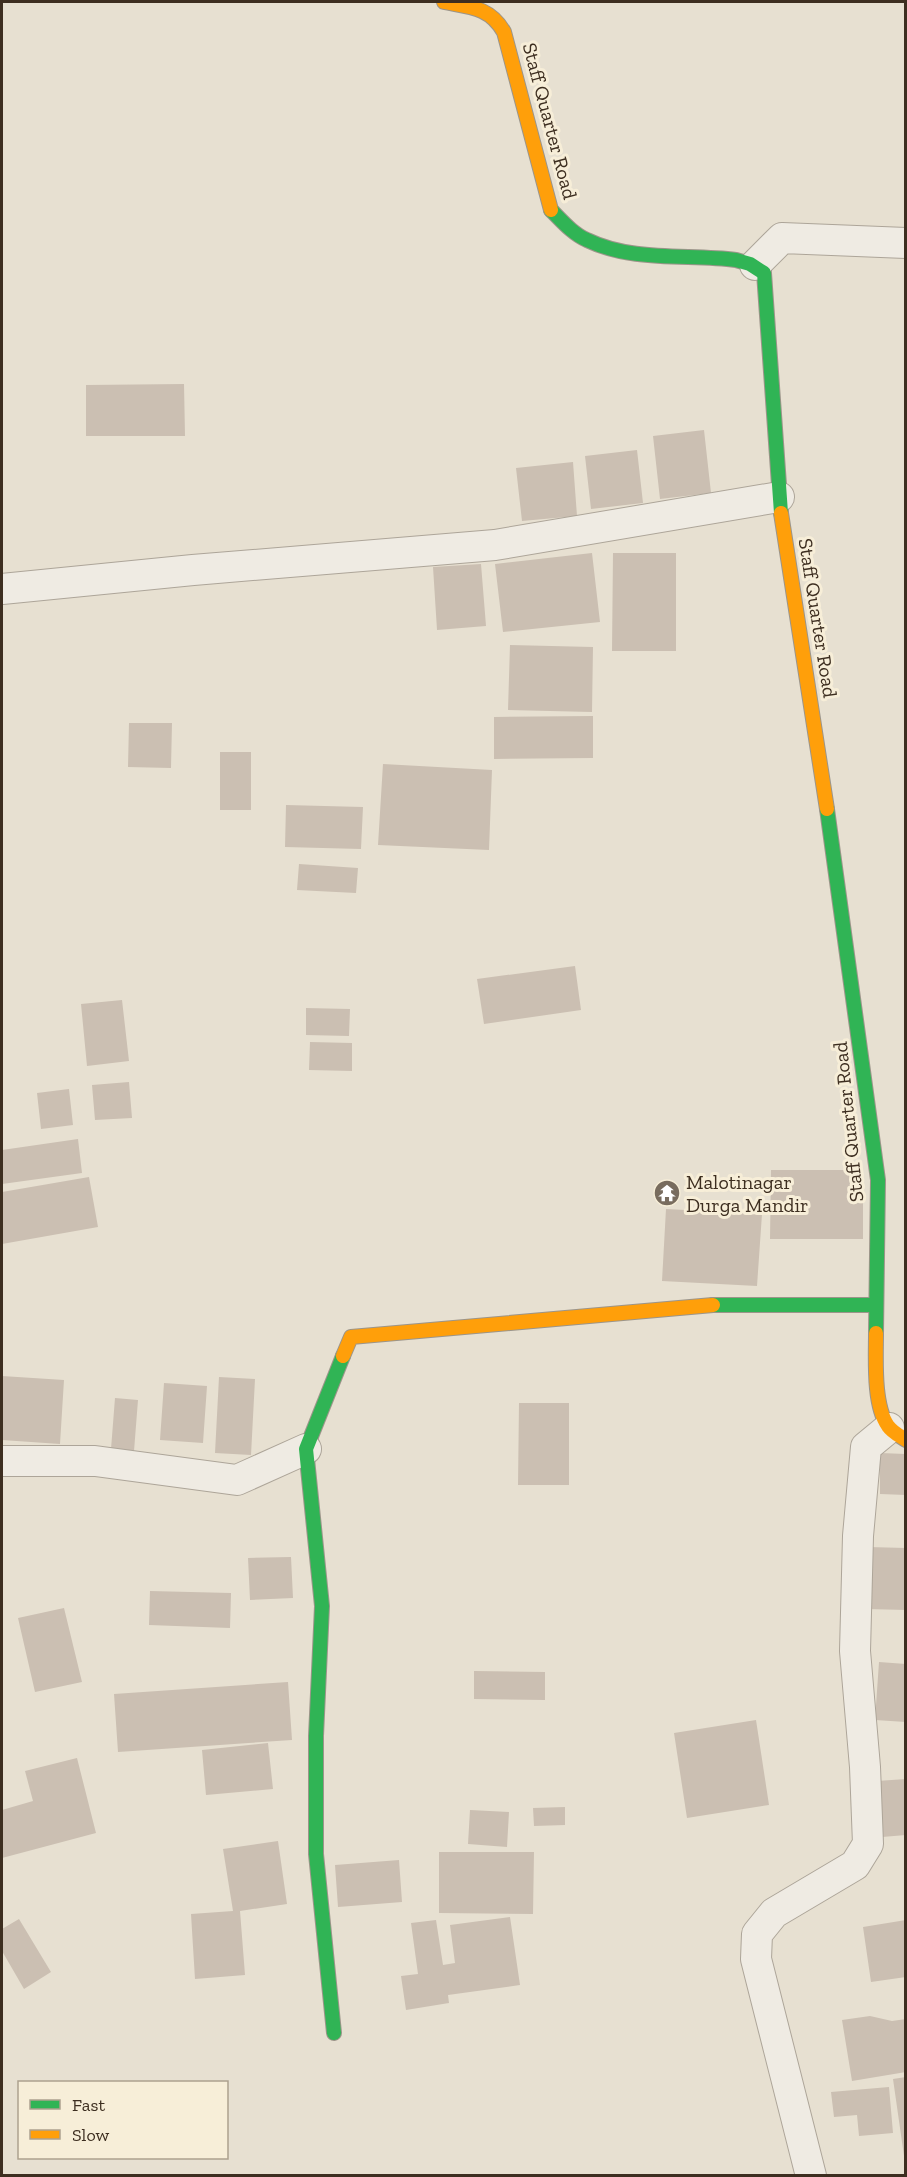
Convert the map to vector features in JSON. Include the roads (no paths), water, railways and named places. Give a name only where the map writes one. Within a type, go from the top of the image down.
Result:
[{"type":"street","name":"Staff Quarter Road","points":[[444,2],[485,10],[500,20],[510,46],[551,210],[567,228],[588,241],[631,251],[746,260],[764,273],[779,497],[835,857],[878,1179],[877,1376],[882,1416],[897,1434]]},
{"type":"street","points":[[755,265],[782,238],[906,243]]},
{"type":"street","points":[[2,584],[495,545],[779,497]]},
{"type":"street","points":[[334,2033],[316,1854],[316,1736],[322,1606],[306,1449],[351,1337],[733,1302],[876,1305]]},
{"type":"street","points":[[811,2175],[756,1959],[757,1934],[774,1912],[855,1865],[868,1844],[865,1767],[855,1651],[858,1536],[866,1447],[897,1434]]},
{"type":"street","points":[[2,1461],[95,1461],[237,1480],[306,1449]]},
{"type":"place","name":"Malotinagar Durga Mandir","points":[[667,1193]]}]
